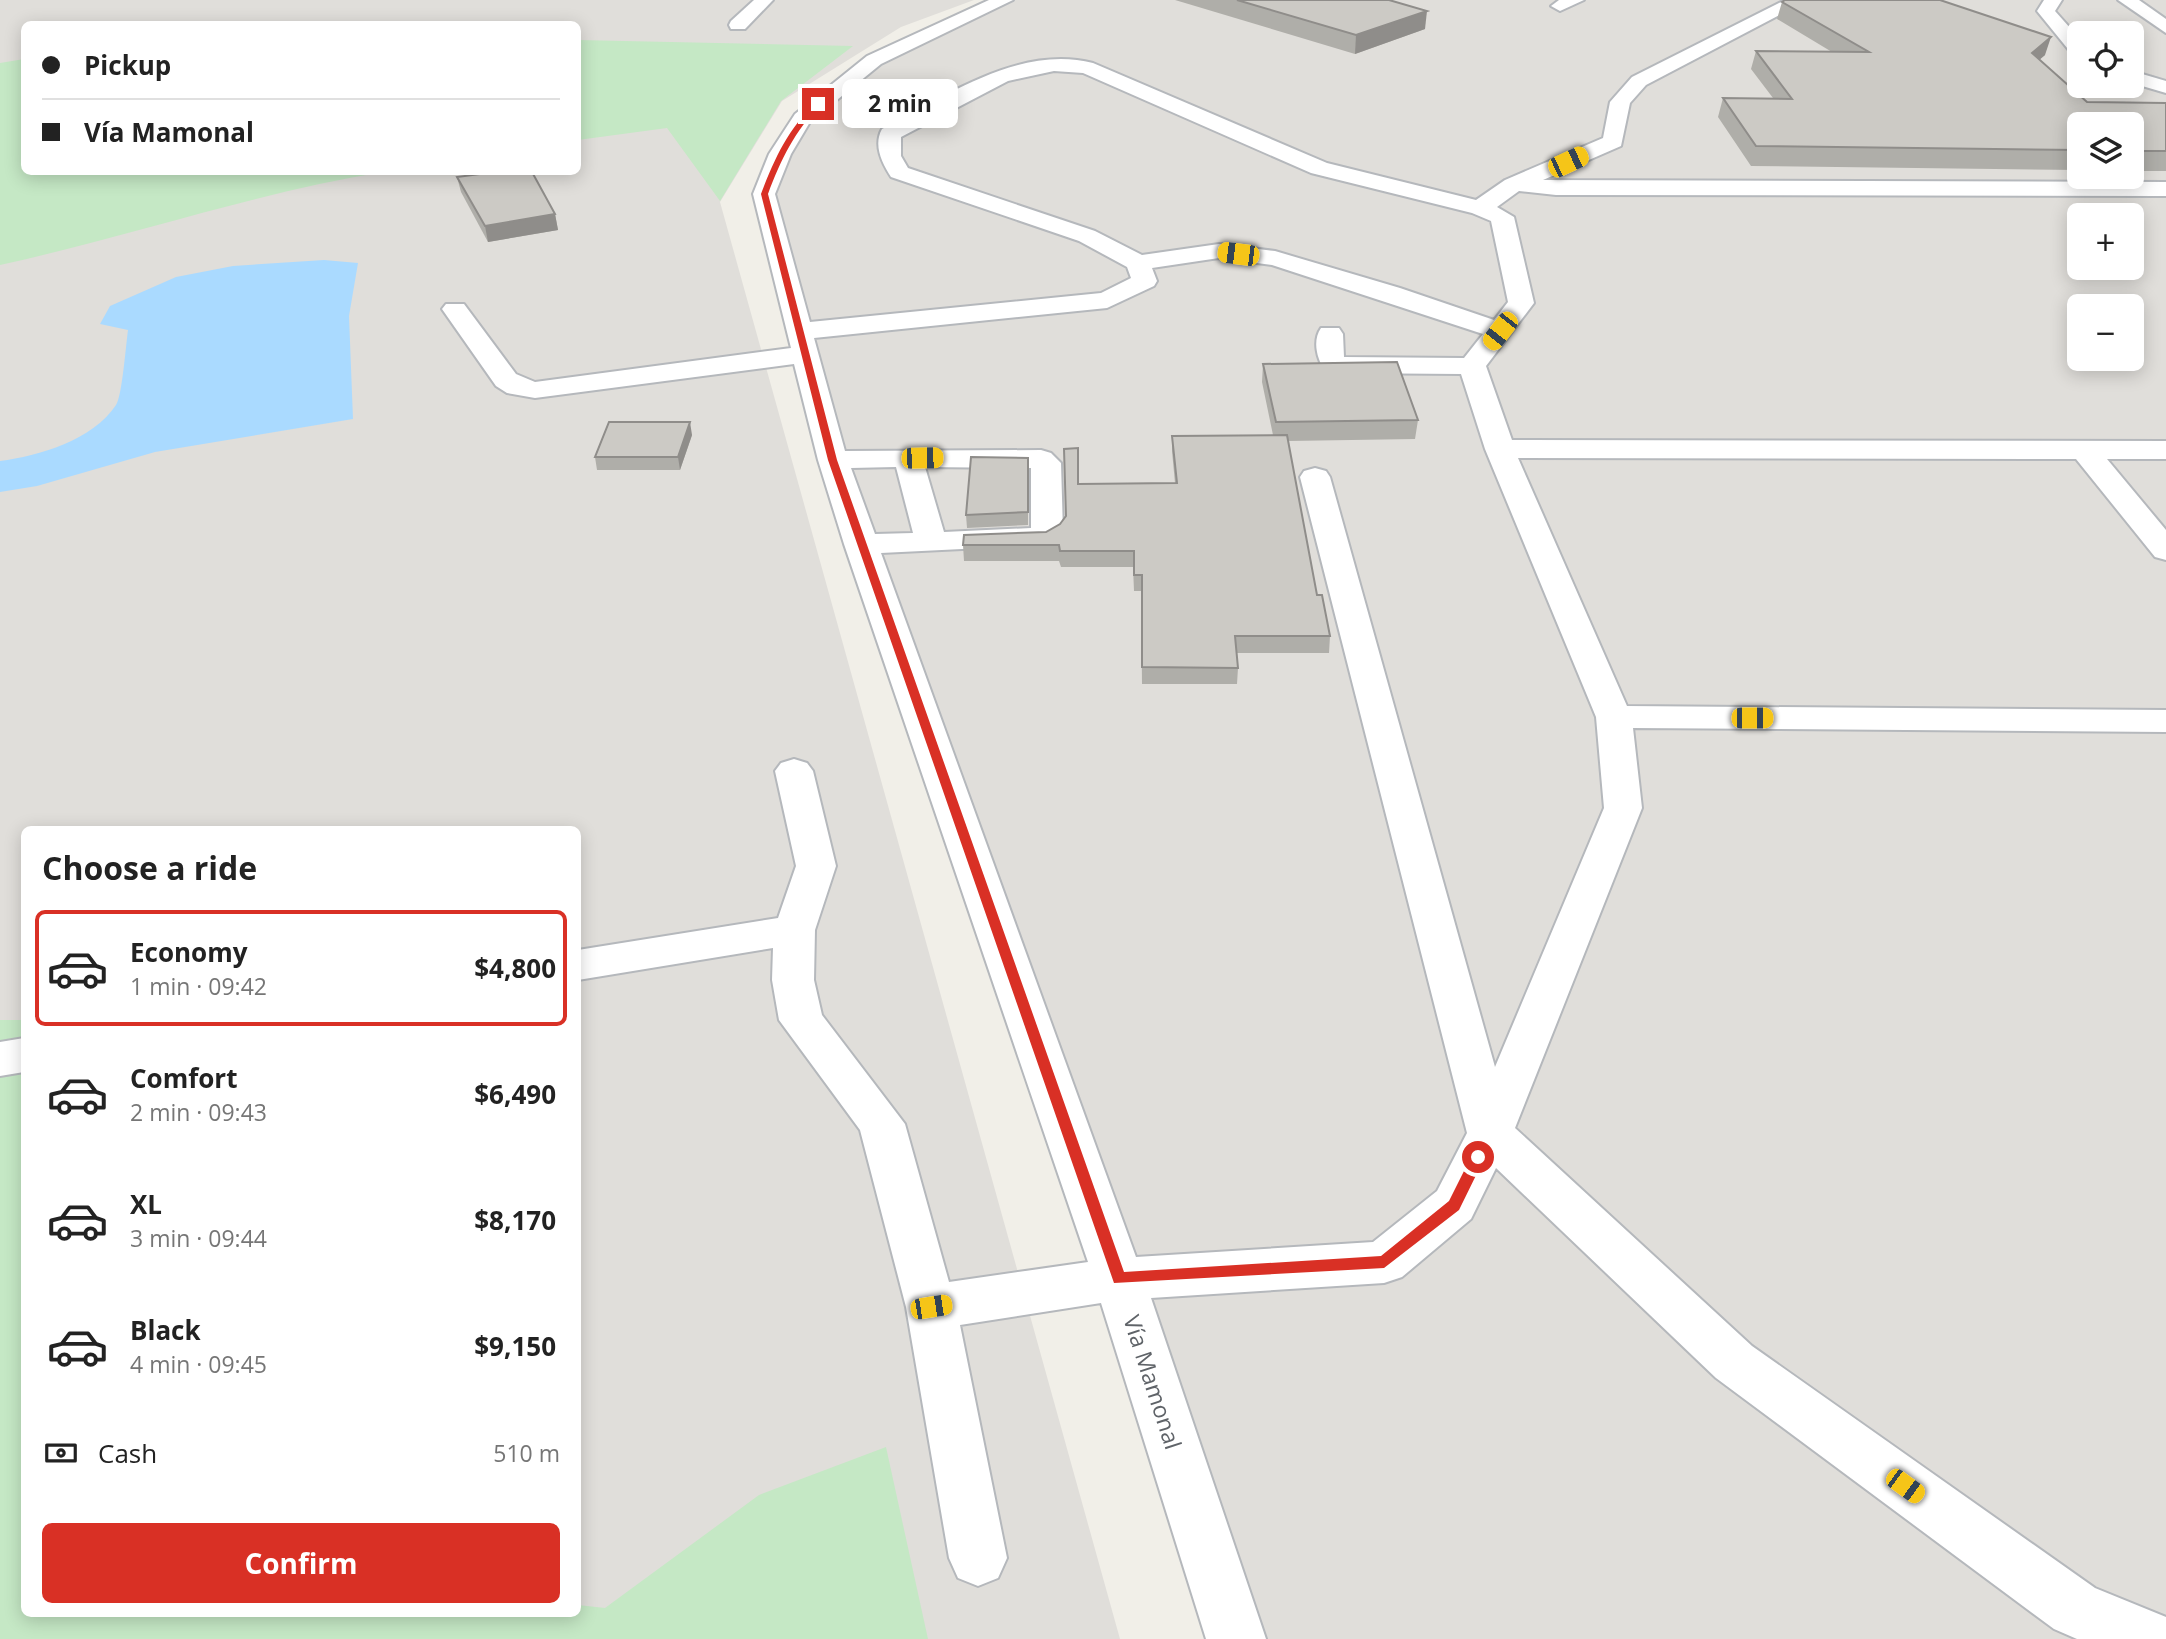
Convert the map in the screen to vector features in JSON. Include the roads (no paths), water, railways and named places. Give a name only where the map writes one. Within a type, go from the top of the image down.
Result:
[{"type":"street","points":[[738,24],[764,0]]},
{"type":"street","points":[[1480,208],[1513,185],[1613,141],[1620,102],[1639,81],[1799,0]]},
{"type":"street","points":[[2053,0],[2046,11],[2067,36]]},
{"type":"street","points":[[2127,0],[2166,27]]},
{"type":"street","name":"Vía Mamonal","points":[[999,1],[874,60],[802,118],[780,154],[764,194],[833,460],[860,544],[1119,1279],[1236,1639]]},
{"type":"street","points":[[1472,366],[1500,331],[1521,303],[1502,217],[1480,208],[1319,168],[1086,67],[1054,65],[1002,76],[890,134],[890,156],[899,172],[1087,236],[1138,262],[1219,251],[1275,258],[1391,293],[1500,331]]},
{"type":"street","points":[[2144,81],[2166,87]]},
{"type":"street","points":[[1513,185],[1556,188],[2166,189]]},
{"type":"street","points":[[455,309],[506,380],[517,387],[535,390],[804,342],[1107,300],[1145,281],[1138,262]]},
{"type":"street","points":[[1330,334],[1331,357],[1335,365],[1348,368],[1472,366]]},
{"type":"street","points":[[931,1307],[1119,1279],[1384,1262],[1454,1205],[1490,1133],[1623,808],[1615,717],[1500,449],[1472,366]]},
{"type":"street","points":[[1500,449],[2166,450]]},
{"type":"street","points":[[2084,450],[2166,550]]},
{"type":"street","points":[[833,460],[1024,457],[1041,459],[1046,463],[1047,532],[1044,535],[1035,538],[860,544]]},
{"type":"street","points":[[908,458],[931,541]]},
{"type":"street","points":[[1315,477],[1490,1133],[1734,1362],[2075,1609],[2148,1639]]},
{"type":"street","points":[[1615,717],[2166,721]]},
{"type":"street","points":[[794,771],[816,866],[794,930],[793,980],[801,1020],[882,1124],[931,1307],[978,1558]]},
{"type":"street","points":[[581,965],[794,930]]},
{"type":"street","points":[[0,1059],[21,1056]]},
{"type":"water","points":[[324,260],[358,263],[349,316],[353,419],[155,452],[37,486],[0,492],[0,461],[48,450],[79,437],[94,428],[116,405],[122,381],[128,330],[100,324],[110,306],[176,277],[233,266]]}]
